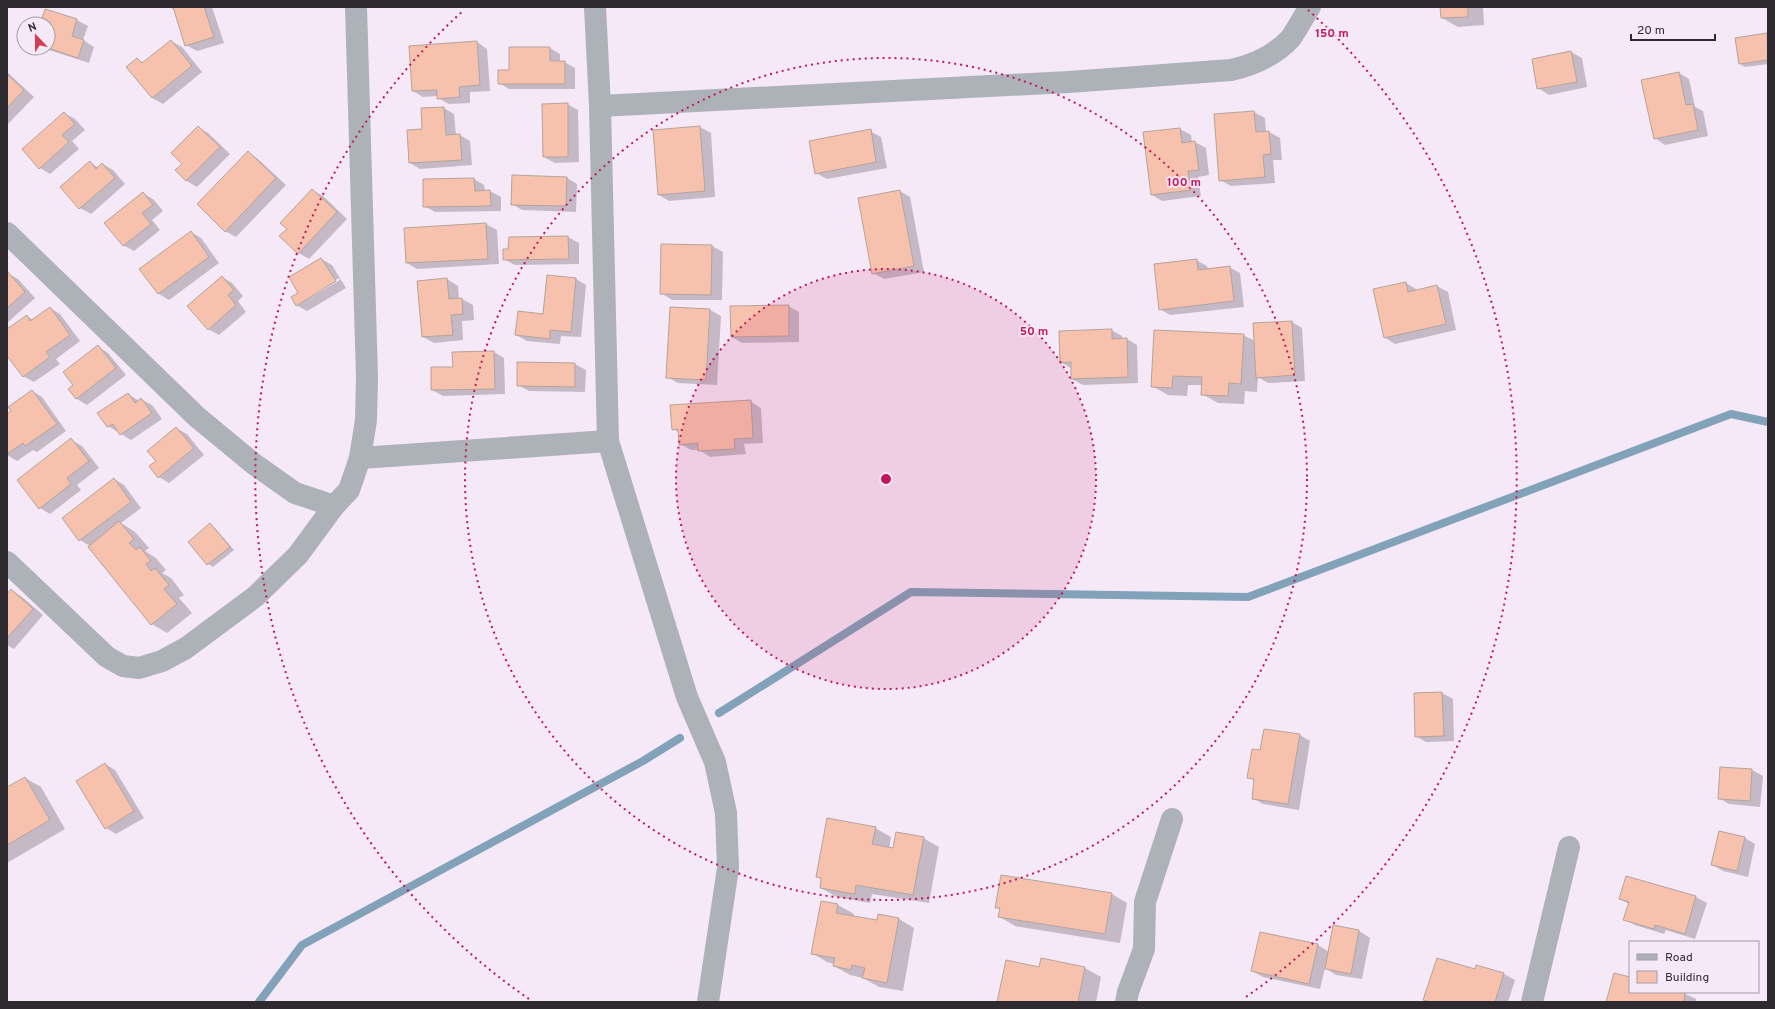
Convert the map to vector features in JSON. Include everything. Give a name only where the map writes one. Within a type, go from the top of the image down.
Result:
[{"type":"street","points":[[7,562],[107,657],[123,666],[139,668],[162,661],[186,648],[256,596],[298,555],[334,506],[349,490],[360,458],[366,420],[367,377],[356,7]]},
{"type":"street","points":[[595,7],[600,106],[608,441],[687,697],[715,762],[726,813],[728,868],[708,1002]]},
{"type":"street","points":[[600,106],[1069,82],[1230,70],[1248,66],[1268,57],[1290,38],[1310,7]]},
{"type":"street","points":[[7,233],[197,417],[254,464],[294,493],[334,506]]},
{"type":"street","points":[[360,458],[608,441]]},
{"type":"street","points":[[1126,1002],[1128,992],[1144,949],[1145,902],[1172,819]]},
{"type":"street","points":[[1532,1002],[1569,847]]},
{"type":"building","points":[[173,7],[204,7],[214,37],[185,46]]},
{"type":"building","points":[[1440,7],[1468,7],[1468,17],[1441,18]]},
{"type":"building","points":[[45,9],[77,19],[72,36],[84,40],[78,58],[56,51],[56,16],[43,16]]},
{"type":"building","points":[[1767,33],[1768,60],[1739,64],[1735,38]]},
{"type":"building","points":[[171,40],[192,66],[152,98],[126,67],[137,58],[142,63]]},
{"type":"building","points":[[477,41],[480,85],[459,87],[460,97],[437,99],[437,90],[412,91],[409,46]]},
{"type":"building","points":[[509,47],[550,47],[550,61],[565,61],[565,84],[498,84],[498,70],[509,70]]},
{"type":"building","points":[[1571,51],[1577,82],[1537,89],[1532,59]]},
{"type":"building","points":[[1679,72],[1686,105],[1693,104],[1698,130],[1654,139],[1641,80]]},
{"type":"building","points":[[7,74],[24,90],[7,108]]},
{"type":"building","points":[[568,103],[568,157],[543,157],[542,104]]},
{"type":"building","points":[[444,107],[446,135],[460,134],[462,160],[409,163],[407,130],[422,129],[421,108]]},
{"type":"building","points":[[1254,111],[1256,132],[1269,131],[1271,154],[1263,155],[1265,177],[1219,181],[1214,114]]},
{"type":"building","points":[[64,112],[75,124],[62,135],[69,142],[39,169],[22,149]]},
{"type":"building","points":[[198,126],[220,147],[186,181],[175,170],[182,164],[171,153]]},
{"type":"building","points":[[700,126],[705,191],[658,195],[653,130]]},
{"type":"building","points":[[1180,128],[1182,143],[1195,141],[1199,170],[1188,171],[1191,190],[1151,195],[1143,132]]},
{"type":"building","points":[[871,129],[876,162],[815,174],[809,141]]},
{"type":"building","points":[[248,151],[276,178],[225,232],[197,204]]},
{"type":"building","points":[[90,161],[96,169],[102,163],[115,178],[79,209],[60,187]]},
{"type":"building","points":[[512,175],[567,177],[566,206],[511,205]]},
{"type":"building","points":[[474,178],[475,191],[490,190],[491,206],[423,207],[423,179]]},
{"type":"building","points":[[312,189],[337,212],[298,254],[279,236],[287,229],[280,223]]},
{"type":"building","points":[[900,190],[914,266],[872,274],[858,198]]},
{"type":"building","points":[[143,192],[153,205],[142,213],[151,224],[123,246],[104,223]]},
{"type":"building","points":[[486,223],[488,259],[406,263],[404,228]]},
{"type":"building","points":[[191,231],[209,257],[158,294],[139,269]]},
{"type":"building","points":[[568,236],[569,259],[503,260],[503,249],[508,249],[509,237]]},
{"type":"building","points":[[661,244],[712,245],[711,295],[660,294]]},
{"type":"building","points":[[321,258],[336,281],[296,306],[291,297],[298,293],[289,277]]},
{"type":"building","points":[[1197,259],[1198,270],[1230,266],[1234,301],[1159,310],[1154,264]]},
{"type":"building","points":[[7,271],[25,292],[7,308]]},
{"type":"building","points":[[547,275],[576,278],[571,332],[550,330],[550,339],[515,335],[518,311],[543,314]]},
{"type":"building","points":[[222,276],[234,290],[228,295],[236,305],[208,330],[187,306]]},
{"type":"building","points":[[447,278],[449,299],[462,298],[463,314],[451,315],[453,335],[422,337],[417,281]]},
{"type":"building","points":[[1406,282],[1408,292],[1437,285],[1446,324],[1384,338],[1373,289]]},
{"type":"building","points":[[789,305],[789,336],[731,337],[730,306]]},
{"type":"building","points":[[50,307],[70,335],[46,352],[50,357],[23,377],[7,356],[7,329],[27,315],[30,321]]},
{"type":"building","points":[[670,307],[710,309],[706,380],[666,378]]},
{"type":"building","points":[[1292,321],[1295,375],[1256,378],[1253,323]]},
{"type":"building","points":[[1112,329],[1112,339],[1127,338],[1128,377],[1071,379],[1071,362],[1060,363],[1059,331]]},
{"type":"building","points":[[1154,330],[1244,334],[1241,384],[1229,383],[1228,396],[1201,395],[1202,377],[1173,376],[1172,388],[1151,387]]},
{"type":"building","points":[[98,345],[116,368],[76,399],[68,389],[73,385],[63,372]]},
{"type":"building","points":[[494,351],[495,389],[431,390],[431,367],[453,367],[452,352]]},
{"type":"building","points":[[517,362],[575,363],[575,387],[517,386]]},
{"type":"building","points":[[32,390],[57,424],[25,446],[23,443],[7,454],[7,414],[11,411],[8,407]]},
{"type":"building","points":[[128,393],[135,403],[141,398],[152,413],[120,435],[113,424],[107,427],[97,413]]},
{"type":"building","points":[[751,400],[753,438],[734,439],[735,449],[698,451],[698,443],[679,445],[678,429],[672,430],[670,405]]},
{"type":"building","points":[[176,427],[194,448],[158,478],[149,466],[156,461],[147,451]]},
{"type":"building","points":[[71,438],[89,461],[67,478],[71,484],[39,509],[17,480]]},
{"type":"building","points":[[114,478],[131,502],[79,541],[62,518]]},
{"type":"building","points":[[119,521],[134,539],[129,543],[136,550],[140,547],[151,561],[146,564],[151,571],[155,568],[169,585],[164,589],[177,604],[151,625],[88,547]]},
{"type":"building","points":[[210,523],[230,547],[207,565],[188,542]]},
{"type":"building","points":[[11,589],[33,609],[7,638],[7,594]]},
{"type":"building","points":[[1442,692],[1444,736],[1415,737],[1414,693]]},
{"type":"building","points":[[1264,729],[1300,734],[1288,804],[1252,799],[1254,779],[1247,778],[1252,749],[1260,750]]},
{"type":"building","points":[[105,763],[134,811],[105,829],[76,781]]},
{"type":"building","points":[[1720,767],[1752,769],[1750,801],[1718,799]]},
{"type":"building","points":[[25,777],[50,820],[7,845],[7,787]]},
{"type":"building","points":[[827,818],[876,827],[872,844],[893,848],[896,832],[924,837],[913,895],[856,885],[855,894],[820,888],[821,878],[816,877]]},
{"type":"building","points":[[1719,831],[1745,837],[1737,871],[1711,865]]},
{"type":"building","points":[[1001,875],[1112,893],[1105,934],[998,917],[1000,908],[995,908]]},
{"type":"building","points":[[1626,876],[1696,896],[1685,934],[1655,925],[1654,929],[1623,920],[1629,902],[1619,899]]},
{"type":"building","points":[[821,901],[838,904],[836,913],[877,920],[878,914],[899,918],[887,983],[862,978],[865,968],[852,965],[851,970],[833,966],[835,958],[811,954]]},
{"type":"building","points":[[1333,925],[1359,930],[1351,974],[1325,969]]},
{"type":"building","points":[[1260,932],[1318,944],[1309,984],[1251,971]]},
{"type":"building","points":[[1041,958],[1085,967],[1078,1002],[997,1002],[1006,960],[1039,967]]},
{"type":"building","points":[[1437,958],[1475,969],[1476,965],[1504,973],[1495,1002],[1431,1002],[1423,1000]]},
{"type":"building","points":[[1614,973],[1629,977],[1629,993],[1685,993],[1684,1002],[1606,1002]]},
{"type":"waterway","points":[[719,713],[911,592],[1248,597],[1731,414],[1768,422]]},
{"type":"waterway","points":[[259,1002],[302,945],[643,761],[680,738]]}]
